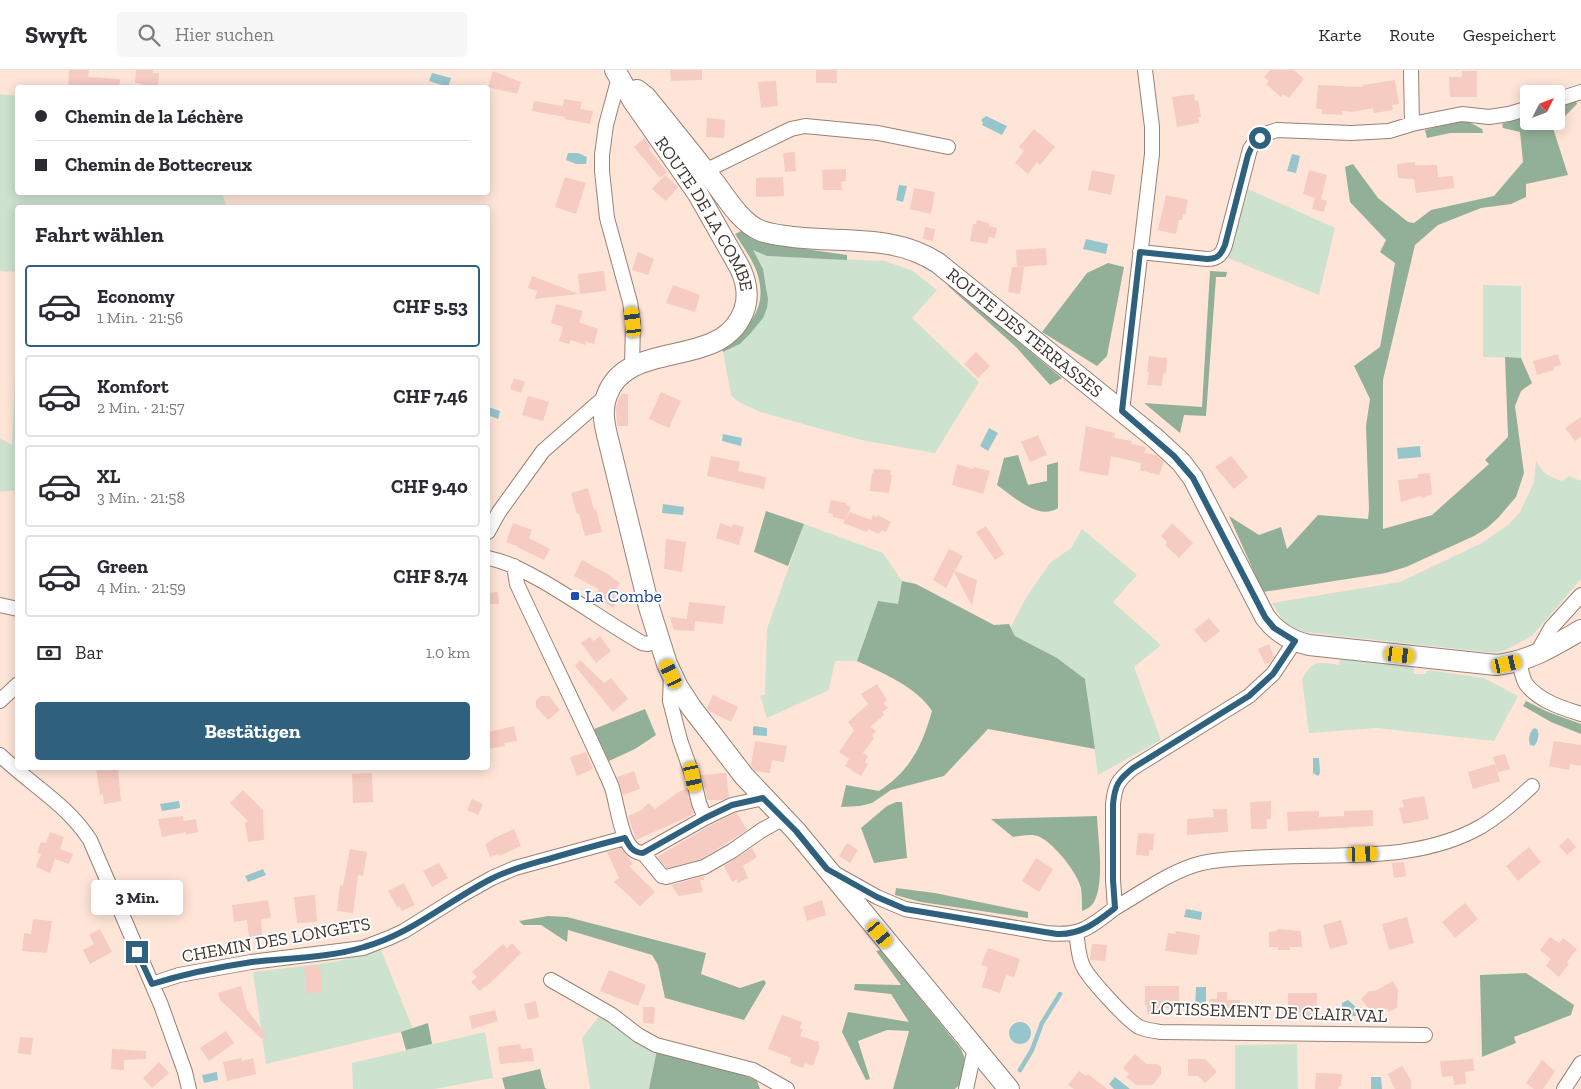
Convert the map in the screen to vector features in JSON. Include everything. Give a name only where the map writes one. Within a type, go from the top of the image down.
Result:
[{"type":"street","points":[[1122,411],[1152,154],[1152,127],[1145,70]]},
{"type":"street","points":[[1411,70],[1412,124]]},
{"type":"street","points":[[617,74],[602,155],[607,218],[630,302],[633,322],[632,367]]},
{"type":"street","name":"ROUTE DES TERRASSES","points":[[617,74],[646,96],[744,219],[759,230],[800,238],[860,240],[888,244],[912,249],[927,256],[1122,411],[1174,456],[1190,474],[1205,497],[1265,617],[1274,628],[1295,641],[1309,645],[1496,665],[1528,658],[1581,630]]},
{"type":"street","name":"ROUTE DE LA COMBE","points":[[606,394],[617,380],[632,367],[658,357],[719,341],[738,324],[746,309],[747,293],[740,268],[698,194],[633,101],[617,74]]},
{"type":"street","points":[[1565,97],[1581,92]]},
{"type":"street","points":[[1140,252],[1207,259],[1214,259],[1220,255],[1225,245],[1248,155],[1256,141],[1269,132],[1277,130],[1389,131],[1412,124],[1462,114],[1489,117],[1520,111]]},
{"type":"street","points":[[705,171],[784,132],[796,127],[805,126],[878,133],[948,147]]},
{"type":"street","points":[[490,529],[503,506],[543,451],[606,394]]},
{"type":"street","points":[[606,394],[604,413],[608,436],[659,640],[671,674],[691,707],[744,776],[784,818],[1009,1089]]},
{"type":"street","points":[[490,559],[514,566],[563,593],[642,642],[648,644],[659,640]]},
{"type":"street","points":[[514,566],[517,584],[612,788],[625,838],[632,849],[638,853],[643,853],[732,805],[763,798]]},
{"type":"street","points":[[1581,595],[1551,628],[1528,658],[1526,683],[1537,694],[1552,704],[1581,714]]},
{"type":"street","points":[[0,605],[15,609]]},
{"type":"street","points":[[1115,908],[1113,804],[1114,792],[1118,783],[1133,768],[1249,696],[1273,674],[1295,641]]},
{"type":"street","points":[[671,674],[670,702],[680,740],[693,777],[699,804],[705,818]]},
{"type":"street","points":[[0,701],[15,687]]},
{"type":"street","points":[[0,755],[15,767]]},
{"type":"street","points":[[19,770],[58,802],[81,826],[96,854],[169,1026],[189,1089]]},
{"type":"street","points":[[827,869],[877,897],[905,909],[1066,935],[1076,933],[1096,922],[1115,908],[1172,874],[1191,866],[1211,861],[1377,854],[1436,846],[1455,840],[1499,815],[1532,786]]},
{"type":"street","points":[[643,853],[662,876],[666,877],[694,871],[720,858],[784,818]]},
{"type":"street","name":"CHEMIN DES LONGETS","points":[[152,984],[179,975],[251,962],[363,948],[404,931],[460,896],[492,878],[515,868],[625,838]]},
{"type":"street","name":"LOTISSEMENT DE CLAIR VAL","points":[[1076,933],[1080,958],[1086,971],[1132,1021],[1145,1029],[1161,1032],[1425,1034]]},
{"type":"street","points":[[551,980],[612,1015],[638,1035],[656,1045],[753,1070],[787,1089]]},
{"type":"street","points":[[966,1089],[976,1048]]},
{"type":"street","points":[[1564,1089],[1581,1063]]},
{"type":"green space","points":[[0,94],[15,96],[15,195],[223,195],[226,205],[15,205],[15,272],[0,271]]},
{"type":"green space","points":[[1576,101],[1577,104],[1565,116],[1565,104]]},
{"type":"green space","points":[[1520,118],[1520,130],[1554,130],[1568,175],[1526,184],[1526,197],[1511,204],[1481,208],[1438,225],[1415,245],[1383,380],[1383,529],[1432,515],[1489,464],[1485,460],[1508,437],[1505,357],[1521,358],[1532,383],[1521,391],[1515,406],[1524,473],[1516,497],[1487,528],[1474,536],[1406,567],[1386,573],[1263,592],[1229,516],[1259,535],[1281,527],[1287,549],[1318,515],[1368,519],[1366,426],[1370,399],[1354,366],[1380,347],[1395,263],[1380,252],[1386,240],[1350,202],[1345,167],[1353,164],[1378,198],[1408,222],[1414,223],[1431,210],[1494,196],[1523,162],[1520,132],[1503,128],[1502,124]]},
{"type":"green space","points":[[1457,121],[1467,121],[1482,129],[1483,133],[1450,133],[1427,138],[1425,130]]},
{"type":"green space","points":[[1248,189],[1335,228],[1319,295],[1228,258]]},
{"type":"green space","points":[[741,231],[752,239],[764,243],[847,255],[847,260],[767,256],[753,250],[763,269],[768,299],[767,308],[763,318],[740,344],[723,352],[722,348],[740,334],[753,318],[758,309],[760,299],[760,288],[756,270],[735,234]]},
{"type":"green space","points":[[752,249],[767,256],[885,261],[913,271],[937,290],[912,318],[979,382],[935,453],[861,440],[760,412],[737,401],[731,395],[723,352],[748,337],[761,319],[767,299],[765,279]]},
{"type":"green space","points":[[1108,263],[1124,267],[1107,356],[1097,366],[1042,332],[1087,273]]},
{"type":"green space","points":[[1210,271],[1227,272],[1226,277],[1216,277],[1206,416],[1184,415],[1180,433],[1144,403],[1202,407]]},
{"type":"green space","points":[[949,284],[1062,378],[1050,385],[1016,347],[948,286]]},
{"type":"green space","points":[[1483,285],[1521,286],[1521,358],[1483,357]]},
{"type":"green space","points":[[15,380],[15,490],[0,492],[0,438],[12,445]]},
{"type":"green space","points":[[1018,455],[1028,485],[1047,481],[1047,465],[1058,462],[1058,508],[1042,511],[1026,506],[997,485],[1004,458]]},
{"type":"green space","points":[[1536,460],[1546,474],[1553,478],[1562,481],[1569,476],[1581,481],[1581,579],[1532,636],[1508,649],[1495,653],[1305,632],[1285,624],[1272,603],[1400,582],[1482,543],[1509,524],[1520,512],[1534,482]]},
{"type":"green space","points":[[766,511],[804,524],[788,566],[754,552]]},
{"type":"green space","points":[[804,524],[883,553],[902,581],[898,605],[878,602],[857,661],[835,661],[829,690],[767,718],[760,696],[765,694],[767,629]]},
{"type":"green space","points":[[1082,529],[1137,575],[1113,602],[1161,645],[1134,667],[1161,740],[1098,775],[1085,679],[1057,658],[1015,636],[1011,626],[1027,596],[1050,563],[1071,548]]},
{"type":"green space","points":[[902,581],[916,584],[994,625],[1009,624],[1015,636],[1057,658],[1085,679],[1095,749],[988,729],[944,776],[891,790],[872,803],[841,807],[846,785],[879,791],[899,775],[919,746],[932,711],[925,702],[908,688],[857,661],[878,601],[898,604]]},
{"type":"green space","points":[[1340,659],[1414,667],[1414,674],[1425,674],[1428,670],[1484,678],[1518,696],[1494,741],[1377,728],[1309,733],[1302,679],[1313,665],[1321,663],[1339,665]]},
{"type":"green space","points":[[1526,701],[1548,712],[1581,724],[1581,734],[1551,722],[1523,706]]},
{"type":"green space","points":[[645,709],[656,735],[635,749],[609,761],[594,729]]},
{"type":"green space","points":[[896,802],[902,802],[907,858],[874,863],[861,828],[887,806]]},
{"type":"green space","points":[[1097,816],[1100,860],[1099,883],[1094,902],[1089,908],[1082,911],[1079,882],[1059,852],[1046,841],[1034,835],[1013,837],[991,819]]},
{"type":"green space","points":[[896,888],[935,893],[1028,912],[1028,918],[921,902],[895,895]]},
{"type":"green space","points":[[548,916],[567,917],[706,953],[701,974],[740,988],[764,980],[766,983],[744,1020],[665,998],[658,965],[652,955],[568,930],[567,942],[541,925],[523,925],[519,921]]},
{"type":"green space","points":[[381,950],[413,1029],[266,1064],[253,972],[335,962]]},
{"type":"green space","points":[[881,950],[961,1049],[966,1070],[963,1080],[955,1089],[893,1089],[909,1031],[887,1030],[858,1041],[870,1079],[866,1080],[842,1032],[848,1012],[909,1022],[891,994],[854,990],[855,984],[901,985],[876,951]]},
{"type":"green space","points":[[1526,973],[1574,1005],[1571,1015],[1514,1037],[1516,1043],[1482,1057],[1480,975]]},
{"type":"green space","points":[[601,1014],[657,1050],[649,1089],[590,1089],[582,1038]]},
{"type":"green space","points":[[428,1023],[432,1044],[406,1050],[401,1032]]},
{"type":"green space","points":[[485,1032],[493,1078],[434,1089],[353,1089],[352,1063]]},
{"type":"green space","points":[[1297,1044],[1298,1089],[1235,1089],[1235,1045]]},
{"type":"green space","points":[[657,1050],[726,1067],[757,1081],[760,1089],[649,1089]]},
{"type":"green space","points":[[540,1069],[545,1088],[547,1089],[505,1089],[502,1078]]},
{"type":"water","points":[[432,73],[451,78],[449,85],[429,81]]},
{"type":"water","points":[[986,116],[1007,126],[1002,135],[982,125],[981,120]]},
{"type":"water","points":[[568,153],[578,153],[587,157],[586,164],[576,164],[566,160]]},
{"type":"water","points":[[1292,154],[1300,156],[1296,173],[1287,171]]},
{"type":"water","points":[[899,185],[907,186],[903,202],[896,200]]},
{"type":"water","points":[[1086,239],[1108,244],[1106,254],[1083,249]]},
{"type":"water","points":[[490,408],[500,411],[498,419],[490,416]]},
{"type":"water","points":[[989,428],[998,433],[988,451],[980,446]]},
{"type":"water","points":[[723,434],[742,438],[741,446],[722,441]]},
{"type":"water","points":[[1420,446],[1421,457],[1398,459],[1397,448]]},
{"type":"water","points":[[663,504],[684,507],[683,515],[662,513]]},
{"type":"water","points":[[753,727],[767,728],[767,736],[753,735]]},
{"type":"water","points":[[1534,728],[1538,731],[1538,736],[1534,746],[1530,745],[1529,738]]},
{"type":"water","points":[[1313,758],[1319,758],[1320,773],[1318,776],[1313,773]]},
{"type":"water","points":[[179,801],[180,808],[162,811],[160,804]]},
{"type":"water","points":[[263,869],[266,875],[248,882],[245,876]]},
{"type":"water","points":[[1186,909],[1202,912],[1201,920],[1184,917]]},
{"type":"water","points":[[1196,987],[1206,987],[1206,1006],[1202,1006],[1202,1009],[1195,1009]]},
{"type":"water","points":[[1348,1000],[1357,1008],[1361,1007],[1361,1011],[1356,1016],[1342,1009],[1342,1003]]},
{"type":"water","points":[[1020,1022],[1030,1029],[1031,1033],[1024,1043],[1020,1044],[1010,1037],[1009,1033],[1016,1023]]},
{"type":"water","points":[[217,1072],[218,1080],[204,1083],[202,1075]]},
{"type":"water","points":[[1115,1077],[1130,1089],[1114,1089],[1109,1084]]},
{"type":"water","points":[[1371,1077],[1381,1077],[1382,1089],[1371,1089]]},
{"type":"building","points":[[69,70],[89,70],[88,77],[120,79],[119,85],[68,85]]},
{"type":"building","points":[[136,70],[153,70],[153,73],[159,73],[158,85],[135,83]]},
{"type":"building","points":[[670,70],[702,70],[702,80],[671,81]]},
{"type":"building","points":[[816,70],[837,70],[837,83],[816,83]]},
{"type":"building","points":[[1270,70],[1294,70],[1304,79],[1289,98],[1283,94],[1281,97],[1266,84],[1269,81],[1264,77]]},
{"type":"building","points":[[493,71],[521,82],[517,94],[490,87],[489,85]]},
{"type":"building","points":[[1462,71],[1477,71],[1477,97],[1450,97],[1449,77],[1462,77]]},
{"type":"building","points":[[1395,80],[1399,104],[1392,105],[1393,110],[1374,113],[1373,108],[1352,112],[1342,111],[1342,115],[1322,114],[1322,109],[1316,109],[1318,85],[1363,87],[1363,85]]},
{"type":"building","points":[[776,81],[778,106],[761,108],[758,82]]},
{"type":"building","points":[[1194,94],[1195,101],[1198,100],[1201,117],[1198,117],[1199,123],[1177,127],[1172,97]]},
{"type":"building","points":[[564,99],[582,102],[580,109],[593,111],[590,124],[532,111],[534,101],[563,106]]},
{"type":"building","points":[[707,118],[725,120],[724,138],[706,137]]},
{"type":"building","points":[[1034,129],[1055,147],[1040,165],[1037,162],[1028,174],[1015,163],[1024,151],[1019,147]]},
{"type":"building","points":[[645,138],[651,148],[649,149],[667,172],[660,178],[634,147]]},
{"type":"building","points":[[795,152],[796,171],[785,172],[783,153]]},
{"type":"building","points":[[1415,162],[1415,165],[1437,165],[1438,177],[1453,176],[1454,188],[1416,193],[1414,179],[1398,178],[1397,164]]},
{"type":"building","points":[[846,169],[846,181],[841,182],[842,190],[823,190],[822,170]]},
{"type":"building","points":[[1092,170],[1115,175],[1111,195],[1088,190]]},
{"type":"building","points":[[1309,170],[1327,175],[1321,199],[1327,201],[1324,212],[1312,209],[1315,198],[1303,194]]},
{"type":"building","points":[[665,175],[678,187],[666,201],[652,189]]},
{"type":"building","points":[[565,177],[586,183],[576,214],[555,207]]},
{"type":"building","points":[[783,177],[784,196],[756,197],[756,178]]},
{"type":"building","points":[[914,188],[935,192],[931,214],[910,209]]},
{"type":"building","points":[[1166,195],[1188,200],[1185,215],[1183,214],[1182,220],[1179,220],[1176,234],[1158,230]]},
{"type":"building","points":[[977,220],[989,223],[989,226],[997,228],[995,238],[989,237],[987,244],[970,241],[973,224],[976,224]]},
{"type":"building","points":[[925,227],[935,229],[933,241],[923,239]]},
{"type":"building","points":[[1046,248],[1047,265],[1018,267],[1024,267],[1020,294],[1008,292],[1012,267],[1017,267],[1016,250]]},
{"type":"building","points":[[638,252],[654,259],[648,275],[632,270]]},
{"type":"building","points":[[604,271],[606,291],[580,294],[578,274]]},
{"type":"building","points":[[532,276],[579,294],[535,299],[537,291],[528,288]]},
{"type":"building","points":[[673,285],[700,295],[695,312],[666,303]]},
{"type":"building","points":[[556,304],[583,311],[579,322],[598,329],[594,344],[586,342],[585,345],[571,340],[569,344],[559,341],[563,327],[551,323]]},
{"type":"building","points":[[976,352],[990,366],[978,378],[964,364]]},
{"type":"building","points":[[1558,354],[1561,365],[1554,367],[1554,370],[1537,375],[1533,361]]},
{"type":"building","points":[[1149,356],[1167,358],[1166,373],[1163,374],[1162,386],[1147,385]]},
{"type":"building","points":[[514,378],[525,382],[521,393],[510,389]]},
{"type":"building","points":[[661,392],[681,401],[669,428],[649,419]]},
{"type":"building","points":[[622,394],[628,394],[628,426],[617,426],[616,409]]},
{"type":"building","points":[[528,396],[549,402],[543,421],[522,415]]},
{"type":"building","points":[[1581,417],[1581,436],[1575,441],[1565,428]]},
{"type":"building","points":[[1086,426],[1115,433],[1114,438],[1132,441],[1131,444],[1146,447],[1144,453],[1156,455],[1164,462],[1159,475],[1140,470],[1141,463],[1111,456],[1108,476],[1079,471]]},
{"type":"building","points":[[1038,435],[1047,455],[1030,462],[1021,442]]},
{"type":"building","points":[[711,456],[740,462],[738,471],[766,477],[764,489],[707,476]]},
{"type":"building","points":[[1231,456],[1248,477],[1234,489],[1215,467]]},
{"type":"building","points":[[957,464],[973,469],[974,467],[990,471],[983,494],[952,485]]},
{"type":"building","points":[[874,469],[891,470],[889,493],[870,491]]},
{"type":"building","points":[[1430,473],[1432,494],[1401,502],[1398,480],[1418,478],[1418,474]]},
{"type":"building","points":[[588,488],[602,532],[585,536],[571,493]]},
{"type":"building","points":[[831,500],[846,503],[846,505],[851,507],[845,520],[833,517],[833,514],[828,513]]},
{"type":"building","points":[[850,512],[871,520],[867,532],[843,523]]},
{"type":"building","points":[[873,515],[877,517],[878,515],[891,522],[886,532],[882,530],[879,534],[868,529]]},
{"type":"building","points":[[513,523],[532,530],[529,538],[550,549],[544,560],[506,542]]},
{"type":"building","points":[[720,523],[732,527],[733,524],[744,527],[739,545],[716,538]]},
{"type":"building","points":[[1172,523],[1193,543],[1179,558],[1165,545],[1167,542],[1161,536]]},
{"type":"building","points":[[986,526],[1004,554],[995,560],[976,532]]},
{"type":"building","points":[[666,539],[686,542],[682,572],[664,569]]},
{"type":"building","points":[[949,549],[963,556],[955,571],[977,580],[972,606],[954,572],[946,588],[933,580]]},
{"type":"building","points":[[582,560],[620,583],[616,589],[623,594],[613,608],[595,595],[599,589],[574,576]]},
{"type":"building","points":[[498,592],[499,604],[490,604],[490,593]]},
{"type":"building","points":[[689,602],[725,606],[723,624],[695,621],[694,631],[674,630],[670,617],[687,619]]},
{"type":"building","points":[[1209,618],[1220,631],[1205,643],[1194,630]]},
{"type":"building","points":[[600,636],[611,651],[596,663],[581,643],[590,637],[594,641]]},
{"type":"building","points":[[1269,644],[1274,657],[1265,664],[1258,649]]},
{"type":"building","points":[[580,660],[604,683],[611,678],[628,699],[613,712],[575,666]]},
{"type":"building","points":[[877,684],[887,700],[883,703],[888,708],[882,712],[884,715],[870,727],[876,731],[872,736],[874,738],[863,753],[868,756],[865,762],[868,764],[861,776],[845,766],[849,759],[839,752],[854,730],[848,722],[868,704],[861,694]]},
{"type":"building","points":[[713,695],[738,707],[731,722],[709,711],[707,708]]},
{"type":"building","points":[[541,696],[549,696],[560,710],[548,720],[536,707],[536,700]]},
{"type":"building","points":[[514,726],[517,741],[504,743],[505,746],[490,749],[490,732]]},
{"type":"building","points":[[755,741],[787,746],[784,762],[772,760],[770,773],[755,771],[751,765]]},
{"type":"building","points":[[1554,741],[1581,745],[1581,766],[1570,764],[1569,770],[1549,766]]},
{"type":"building","points":[[586,752],[593,769],[577,776],[570,757]]},
{"type":"building","points":[[1505,754],[1510,769],[1498,772],[1493,757]]},
{"type":"building","points":[[1495,764],[1500,781],[1473,789],[1468,772]]},
{"type":"building","points":[[96,770],[118,770],[121,801],[104,804],[103,794],[100,795]]},
{"type":"building","points":[[634,771],[640,789],[623,795],[617,777]]},
{"type":"building","points":[[372,773],[373,802],[353,803],[352,774]]},
{"type":"building","points":[[726,773],[729,797],[723,800],[707,800],[702,775]]},
{"type":"building","points":[[687,788],[694,814],[636,840],[628,816],[640,811],[649,803],[655,809]]},
{"type":"building","points":[[243,790],[263,810],[264,840],[248,842],[245,823],[248,821],[230,803]]},
{"type":"building","points":[[1424,796],[1429,819],[1403,824],[1399,808],[1404,807],[1402,800]]},
{"type":"building","points":[[472,799],[483,804],[478,815],[467,810]]},
{"type":"building","points":[[1271,801],[1271,819],[1266,819],[1267,829],[1251,829],[1250,802]]},
{"type":"building","points":[[1213,809],[1227,809],[1228,832],[1187,835],[1187,819],[1214,817]]},
{"type":"building","points":[[1373,810],[1373,826],[1288,831],[1287,812],[1319,811],[1319,817],[1344,816],[1344,811]]},
{"type":"building","points":[[737,813],[747,830],[701,859],[667,868],[657,857],[709,826]]},
{"type":"building","points":[[183,816],[184,821],[196,819],[198,832],[186,835],[186,832],[162,837],[158,819]]},
{"type":"building","points":[[514,829],[521,846],[499,856],[498,854],[490,857],[485,844]]},
{"type":"building","points":[[50,832],[64,837],[60,849],[73,854],[69,864],[55,859],[50,873],[36,867],[41,854],[37,853],[41,842],[46,843]]},
{"type":"building","points":[[1138,833],[1154,834],[1153,850],[1149,850],[1149,856],[1136,855]]},
{"type":"building","points":[[1568,838],[1576,847],[1567,855],[1559,846]]},
{"type":"building","points":[[847,843],[858,850],[850,863],[839,856]]},
{"type":"building","points":[[1529,847],[1541,862],[1518,881],[1506,866]]},
{"type":"building","points":[[621,848],[633,864],[629,866],[655,892],[640,906],[614,882],[619,878],[607,852]]},
{"type":"building","points":[[752,848],[757,857],[743,866],[748,878],[738,883],[737,879],[732,882],[724,866]]},
{"type":"building","points":[[350,849],[367,852],[363,876],[358,875],[353,913],[337,911],[340,885],[343,886]]},
{"type":"building","points":[[1036,858],[1053,869],[1039,892],[1022,881]]},
{"type":"building","points":[[1404,862],[1406,876],[1394,878],[1392,863]]},
{"type":"building","points":[[439,863],[448,878],[432,887],[423,871]]},
{"type":"building","points":[[704,876],[704,880],[700,880],[703,892],[679,896],[671,885]]},
{"type":"building","points":[[404,883],[415,905],[402,911],[399,906],[397,907],[388,891]]},
{"type":"building","points":[[315,895],[317,922],[297,923],[294,897]]},
{"type":"building","points":[[268,900],[271,918],[261,919],[262,935],[249,937],[247,920],[234,922],[232,905]]},
{"type":"building","points":[[822,900],[826,915],[807,921],[803,907]]},
{"type":"building","points":[[1465,903],[1478,919],[1455,938],[1442,922]]},
{"type":"building","points":[[1407,917],[1414,943],[1389,950],[1382,924]]},
{"type":"building","points":[[33,919],[52,921],[47,953],[22,951],[24,933],[31,934]]},
{"type":"building","points":[[1341,920],[1348,944],[1330,949],[1323,925]]},
{"type":"building","points":[[100,929],[112,952],[90,964],[83,950],[94,944],[89,935]]},
{"type":"building","points":[[1278,929],[1301,931],[1302,947],[1278,950],[1278,947],[1269,947],[1269,932]]},
{"type":"building","points":[[1176,931],[1200,935],[1197,955],[1165,951],[1168,933],[1175,934]]},
{"type":"building","points":[[1550,937],[1559,943],[1563,938],[1577,949],[1559,977],[1546,966],[1551,959],[1540,950]]},
{"type":"building","points":[[512,943],[521,953],[480,991],[471,982],[477,977],[472,972],[503,944],[507,948]]},
{"type":"building","points":[[1092,944],[1107,945],[1105,961],[1090,960]]},
{"type":"building","points":[[988,948],[1020,959],[1014,977],[1006,975],[1000,993],[982,987],[988,967],[981,965]]},
{"type":"building","points":[[320,966],[322,992],[307,993],[304,967]]},
{"type":"building","points":[[609,970],[646,985],[638,1006],[600,991]]},
{"type":"building","points":[[1393,981],[1398,990],[1397,1008],[1389,1012],[1387,1009],[1374,1009],[1371,1011],[1361,999],[1369,991],[1375,991]]},
{"type":"building","points":[[241,986],[247,1009],[266,1035],[262,1039],[220,1000],[218,993]]},
{"type":"building","points":[[1145,986],[1179,986],[1179,1008],[1159,1008],[1158,1014],[1147,1014]]},
{"type":"building","points":[[1217,992],[1227,992],[1227,1000],[1240,1000],[1239,1013],[1209,1014],[1209,999],[1217,999]]},
{"type":"building","points":[[1288,993],[1317,993],[1317,1018],[1300,1017],[1300,1013],[1288,1013]]},
{"type":"building","points":[[536,1001],[539,1017],[528,1020],[524,1004]]},
{"type":"building","points":[[643,1007],[655,1007],[654,1024],[643,1023]]},
{"type":"building","points":[[495,1010],[498,1021],[472,1029],[469,1016]]},
{"type":"building","points":[[782,1015],[802,1022],[800,1028],[803,1029],[800,1036],[819,1042],[818,1045],[820,1046],[813,1066],[805,1063],[803,1068],[790,1063],[791,1058],[768,1049]]},
{"type":"building","points":[[226,1031],[234,1043],[209,1061],[200,1048]]},
{"type":"building","points":[[20,1037],[33,1038],[31,1055],[18,1053]]},
{"type":"building","points":[[520,1044],[521,1049],[532,1048],[534,1061],[500,1064],[498,1047]]},
{"type":"building","points":[[112,1049],[146,1051],[146,1059],[124,1060],[124,1070],[111,1069]]},
{"type":"building","points":[[1135,1054],[1146,1064],[1157,1064],[1161,1067],[1161,1074],[1153,1085],[1136,1085],[1126,1077],[1129,1074],[1123,1068]]},
{"type":"building","points":[[241,1058],[242,1061],[253,1058],[256,1074],[227,1081],[223,1062]]},
{"type":"building","points":[[1188,1059],[1205,1059],[1217,1072],[1205,1083],[1198,1076],[1188,1076]]},
{"type":"building","points":[[1473,1059],[1474,1071],[1465,1072],[1466,1084],[1454,1085],[1453,1076],[1442,1077],[1440,1061]]},
{"type":"building","points":[[1542,1060],[1555,1071],[1543,1089],[1534,1089],[1526,1083]]},
{"type":"building","points":[[159,1062],[169,1073],[152,1088],[143,1078]]},
{"type":"building","points":[[1402,1066],[1411,1080],[1411,1089],[1395,1089],[1388,1074]]},
{"type":"building","points":[[1079,1071],[1086,1076],[1088,1074],[1107,1089],[1074,1089],[1068,1085]]},
{"type":"building","points":[[1316,1073],[1342,1074],[1341,1086],[1338,1089],[1315,1089]]},
{"type":"waterway","points":[[1020,1070],[1032,1050],[1042,1023],[1060,994]]},
{"type":"place","name":"La Combe","points":[[575,596]]},
{"type":"route","points":[[137,952],[152,984],[179,975],[251,962],[363,948],[404,931],[460,896],[492,878],[515,868],[625,838],[632,849],[638,853],[643,853],[732,805],[763,798],[796,831],[827,869],[877,897],[905,909],[1066,935],[1076,933],[1096,922],[1115,908],[1113,804],[1115,787],[1133,768],[1249,696],[1273,674],[1295,641],[1274,628],[1265,617],[1212,510],[1181,462],[1122,411],[1140,252],[1207,259],[1218,257],[1225,245],[1250,149],[1260,138]]}]
